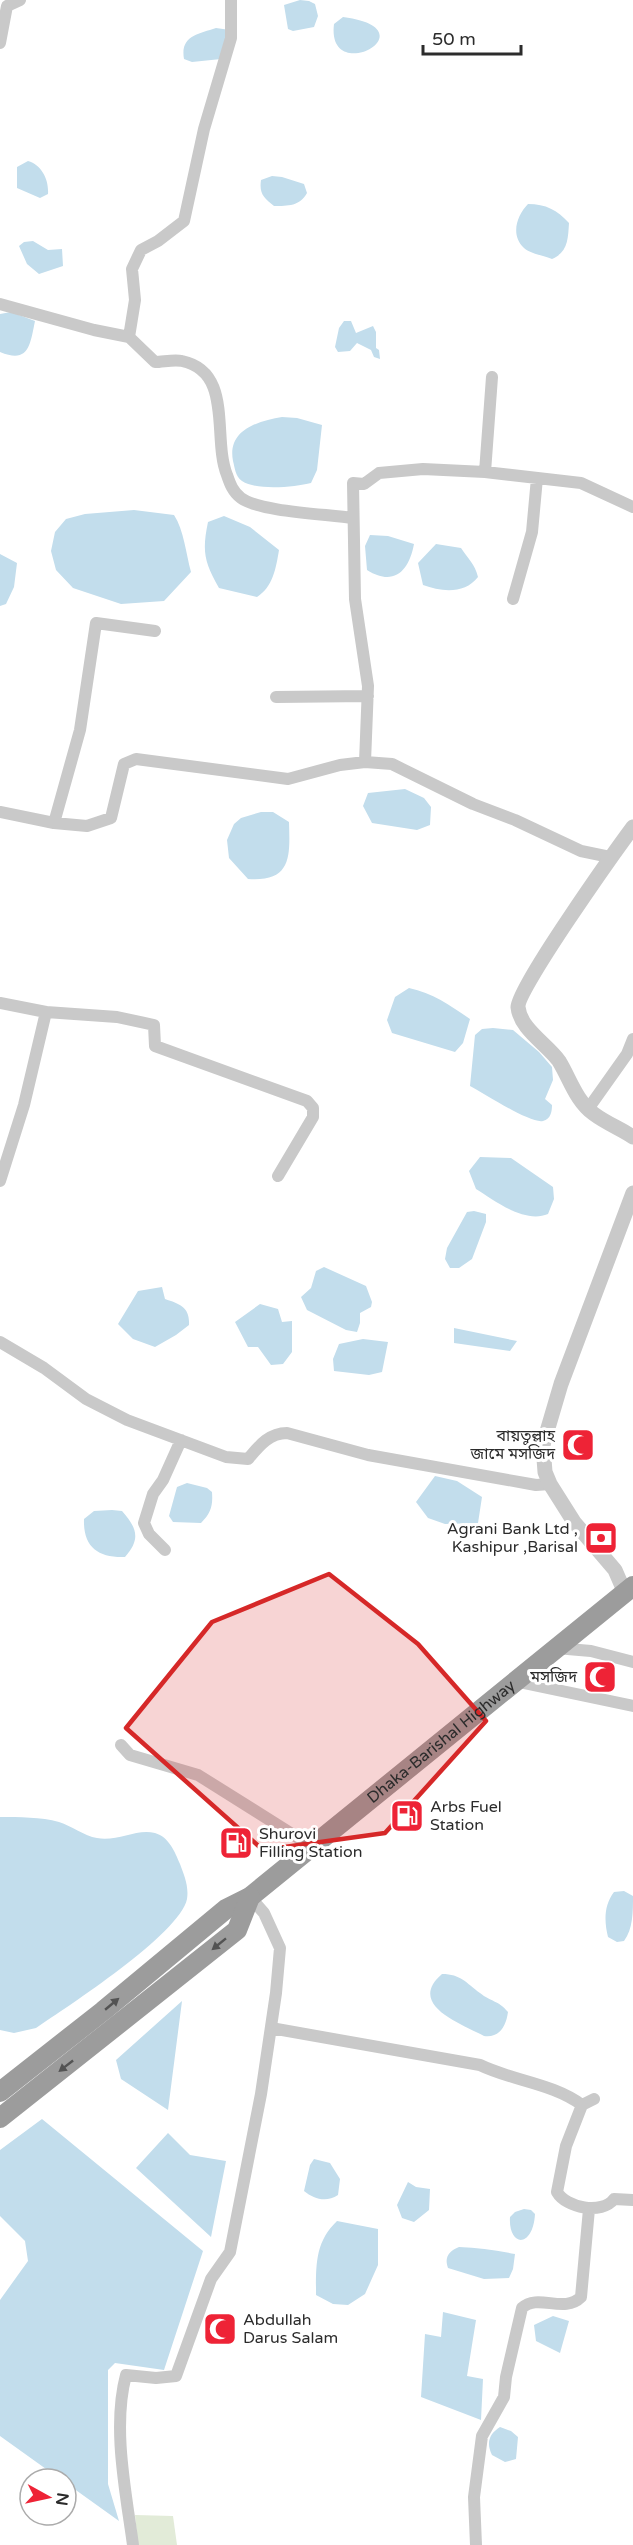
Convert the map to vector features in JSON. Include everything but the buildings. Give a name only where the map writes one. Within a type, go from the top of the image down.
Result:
[{"type":"highway","name":"Dhaka-Barishal Highway","points":[[0,2092],[103,2011],[226,1909],[250,1897],[629,1589]]},
{"type":"highway","name":"Dhaka-Barishal Highway","points":[[0,2118],[237,1930],[250,1897]]},
{"type":"street","points":[[0,43],[7,6],[20,0]]},
{"type":"street","points":[[129,337],[135,300],[132,269],[141,250],[158,241],[184,221],[204,129],[231,38],[231,0]]},
{"type":"street","points":[[0,304],[94,330],[129,337],[155,362],[180,360],[201,367],[210,379],[217,396],[224,467],[233,490],[242,499],[258,506],[353,518]]},
{"type":"street","points":[[485,472],[492,377]]},
{"type":"street","points":[[365,762],[368,686],[355,599],[353,483],[364,484],[379,472],[423,469],[485,472],[581,483],[633,507]]},
{"type":"street","points":[[513,599],[532,532],[537,478]]},
{"type":"street","points":[[54,823],[80,730],[96,623],[155,631]]},
{"type":"street","points":[[276,698],[368,696]]},
{"type":"street","points":[[0,812],[54,823],[87,826],[111,818],[124,764],[136,759],[288,779],[340,765],[365,762],[392,764],[473,804],[515,820],[580,851],[610,857]]},
{"type":"street","points":[[633,827],[610,857],[527,985],[520,997],[518,1007],[522,1019],[558,1061],[582,1104],[633,1137]]},
{"type":"street","points":[[0,1003],[46,1012],[117,1017],[154,1025],[155,1046],[307,1101],[313,1108],[313,1117],[278,1176]]},
{"type":"street","points":[[0,1181],[34,1068],[46,1012]]},
{"type":"street","points":[[588,1109],[627,1054],[633,1039]]},
{"type":"street","points":[[629,1589],[574,1522],[550,1484],[543,1459],[546,1430],[633,1193]]},
{"type":"street","points":[[0,1342],[44,1368],[86,1399],[127,1420],[226,1457],[248,1459],[270,1437],[277,1433],[287,1433],[368,1455],[536,1485],[550,1484]]},
{"type":"street","points":[[165,1550],[149,1534],[144,1523],[153,1494],[163,1480],[181,1440]]},
{"type":"street","points":[[556,1648],[591,1651],[633,1662]]},
{"type":"street","points":[[514,1681],[633,1706]]},
{"type":"street","points":[[121,1745],[130,1755],[198,1775],[311,1846]]},
{"type":"street","points":[[133,2545],[122,2462],[126,2375],[156,2378],[176,2376],[211,2279],[230,2252],[245,2187],[271,2028],[280,1948],[264,1913],[250,1897]]},
{"type":"street","points":[[271,2028],[480,2065],[498,2074],[552,2089],[582,2105]]},
{"type":"street","points":[[594,2099],[582,2105],[566,2146],[557,2192],[567,2202],[589,2209],[610,2204],[614,2199],[633,2200]]},
{"type":"street","points":[[476,2545],[474,2497],[482,2436],[504,2397],[506,2377],[522,2308],[531,2303],[568,2305],[575,2303],[581,2297],[588,2246],[589,2209]]},
{"type":"highlighted area","points":[[329,1574],[418,1644],[486,1721],[385,1833],[263,1850],[126,1728],[212,1622]]},
{"type":"green space","points":[[135,2515],[173,2516],[177,2545],[138,2545]]},
{"type":"water","points":[[300,0],[315,4],[318,16],[314,27],[293,31],[288,29],[284,5]]},
{"type":"water","points":[[343,17],[368,23],[379,32],[378,41],[370,49],[357,53],[345,52],[336,43],[334,24]]},
{"type":"water","points":[[216,28],[230,30],[221,59],[192,62],[184,59],[185,45],[192,37]]},
{"type":"water","points":[[28,161],[37,166],[46,178],[48,194],[40,198],[17,188],[17,167]]},
{"type":"water","points":[[272,176],[304,184],[307,193],[297,203],[274,206],[265,198],[261,189],[261,180]]},
{"type":"water","points":[[528,204],[551,209],[569,223],[564,249],[552,259],[527,250],[517,237],[518,219]]},
{"type":"water","points":[[33,241],[48,250],[62,249],[63,266],[39,274],[27,264],[19,246],[24,242]]},
{"type":"water","points":[[11,312],[35,321],[29,345],[22,354],[17,356],[0,352],[0,314]]},
{"type":"water","points":[[344,321],[351,321],[356,333],[373,326],[380,359],[374,357],[371,350],[357,343],[350,351],[338,352],[335,347],[339,328]]},
{"type":"water","points":[[282,417],[297,418],[322,425],[317,470],[311,483],[266,487],[242,481],[233,461],[232,450],[235,442],[246,429],[263,421]]},
{"type":"water","points":[[134,510],[174,515],[182,535],[191,572],[164,601],[121,604],[73,588],[56,570],[51,551],[55,532],[66,519],[85,514]]},
{"type":"water","points":[[224,516],[250,527],[279,550],[270,582],[257,597],[219,588],[210,571],[205,549],[208,522]]},
{"type":"water","points":[[370,535],[388,536],[414,544],[408,562],[399,574],[385,577],[367,570],[365,546]]},
{"type":"water","points":[[436,544],[461,548],[477,572],[478,577],[473,583],[453,590],[423,585],[418,563]]},
{"type":"water","points":[[0,554],[17,563],[14,587],[6,604],[0,606]]},
{"type":"water","points":[[405,789],[424,798],[431,807],[430,825],[417,830],[372,823],[363,806],[368,793]]},
{"type":"water","points":[[261,812],[273,812],[289,822],[288,856],[281,871],[273,876],[248,879],[229,858],[227,840],[234,824],[241,818]]},
{"type":"water","points":[[409,988],[434,997],[470,1019],[463,1043],[455,1052],[392,1033],[387,1020],[395,997]]},
{"type":"water","points":[[482,1029],[513,1030],[539,1052],[552,1067],[553,1080],[545,1099],[552,1105],[552,1110],[546,1120],[537,1121],[528,1118],[470,1086],[475,1035]]},
{"type":"water","points":[[480,1157],[511,1158],[553,1187],[554,1199],[548,1214],[530,1216],[520,1214],[476,1189],[469,1171]]},
{"type":"water","points":[[467,1212],[486,1214],[486,1222],[472,1259],[459,1268],[450,1268],[445,1259],[447,1248]]},
{"type":"water","points":[[324,1267],[366,1286],[372,1302],[371,1307],[360,1313],[357,1332],[346,1330],[307,1310],[301,1297],[311,1288],[316,1271]]},
{"type":"water","points":[[162,1287],[165,1299],[186,1310],[189,1325],[155,1347],[133,1339],[118,1324],[138,1291]]},
{"type":"water","points":[[260,1304],[278,1309],[282,1322],[292,1321],[292,1352],[283,1364],[271,1365],[258,1347],[248,1347],[235,1322]]},
{"type":"water","points":[[454,1328],[517,1341],[510,1351],[454,1343]]},
{"type":"water","points":[[363,1339],[388,1342],[382,1372],[369,1375],[334,1371],[333,1359],[339,1344]]},
{"type":"water","points":[[435,1476],[457,1481],[482,1497],[478,1523],[445,1524],[428,1518],[416,1502]]},
{"type":"water","points":[[187,1483],[207,1488],[212,1492],[211,1509],[201,1523],[173,1522],[169,1516],[177,1487]]},
{"type":"water","points":[[94,1511],[122,1511],[134,1528],[135,1539],[125,1557],[100,1553],[89,1544],[86,1537],[84,1519]]},
{"type":"water","points":[[0,1817],[52,1820],[87,1835],[104,1839],[141,1832],[155,1833],[168,1841],[174,1850],[186,1881],[187,1890],[187,1899],[180,1914],[144,1950],[121,1969],[36,2028],[14,2033],[0,2030]]},
{"type":"water","points":[[624,1891],[633,1896],[632,1920],[624,1941],[617,1942],[608,1937],[606,1913],[608,1902],[614,1892]]},
{"type":"water","points":[[442,1974],[459,1977],[508,2012],[506,2022],[498,2033],[484,2036],[441,2012],[430,1995],[433,1985]]},
{"type":"water","points":[[182,2001],[168,2110],[121,2079],[116,2060]]},
{"type":"water","points":[[42,2119],[203,2251],[164,2370],[115,2363],[108,2370],[108,2484],[119,2521],[78,2492],[78,2467],[43,2467],[0,2436],[0,2300],[28,2261],[25,2241],[0,2216],[0,2150]]},
{"type":"water","points":[[168,2133],[190,2155],[226,2161],[211,2237],[136,2168]]},
{"type":"water","points":[[314,2159],[330,2163],[340,2179],[338,2195],[329,2199],[320,2199],[304,2191],[310,2165]]},
{"type":"water","points":[[408,2182],[416,2187],[430,2189],[429,2210],[414,2222],[402,2218],[397,2205]]},
{"type":"water","points":[[524,2209],[531,2210],[535,2214],[530,2233],[521,2240],[513,2234],[510,2217],[515,2212]]},
{"type":"water","points":[[337,2221],[378,2229],[378,2265],[365,2294],[348,2305],[333,2304],[316,2295],[318,2255],[324,2237]]},
{"type":"water","points":[[459,2247],[515,2254],[509,2278],[484,2279],[448,2268],[448,2255]]},
{"type":"water","points":[[443,2312],[476,2320],[467,2376],[483,2379],[481,2420],[421,2397],[425,2334],[441,2337]]},
{"type":"water","points":[[553,2316],[569,2321],[560,2353],[536,2341],[534,2325]]},
{"type":"water","points":[[500,2427],[511,2431],[518,2437],[516,2459],[505,2462],[492,2455],[489,2447],[490,2439]]},
{"type":"place","name":"বায়তুল্লাহ জামে মসজিদ","points":[[578,1445]]},
{"type":"place","name":"Agrani Bank Ltd , Kashipur ,Barisal","points":[[601,1538]]},
{"type":"place","name":"মসজিদ","points":[[600,1677]]},
{"type":"place","name":"Arbs Fuel Station","points":[[407,1816]]},
{"type":"place","name":"Shurovi Filling Station","points":[[236,1843]]},
{"type":"place","name":"Abdullah Darus Salam","points":[[220,2329]]}]
